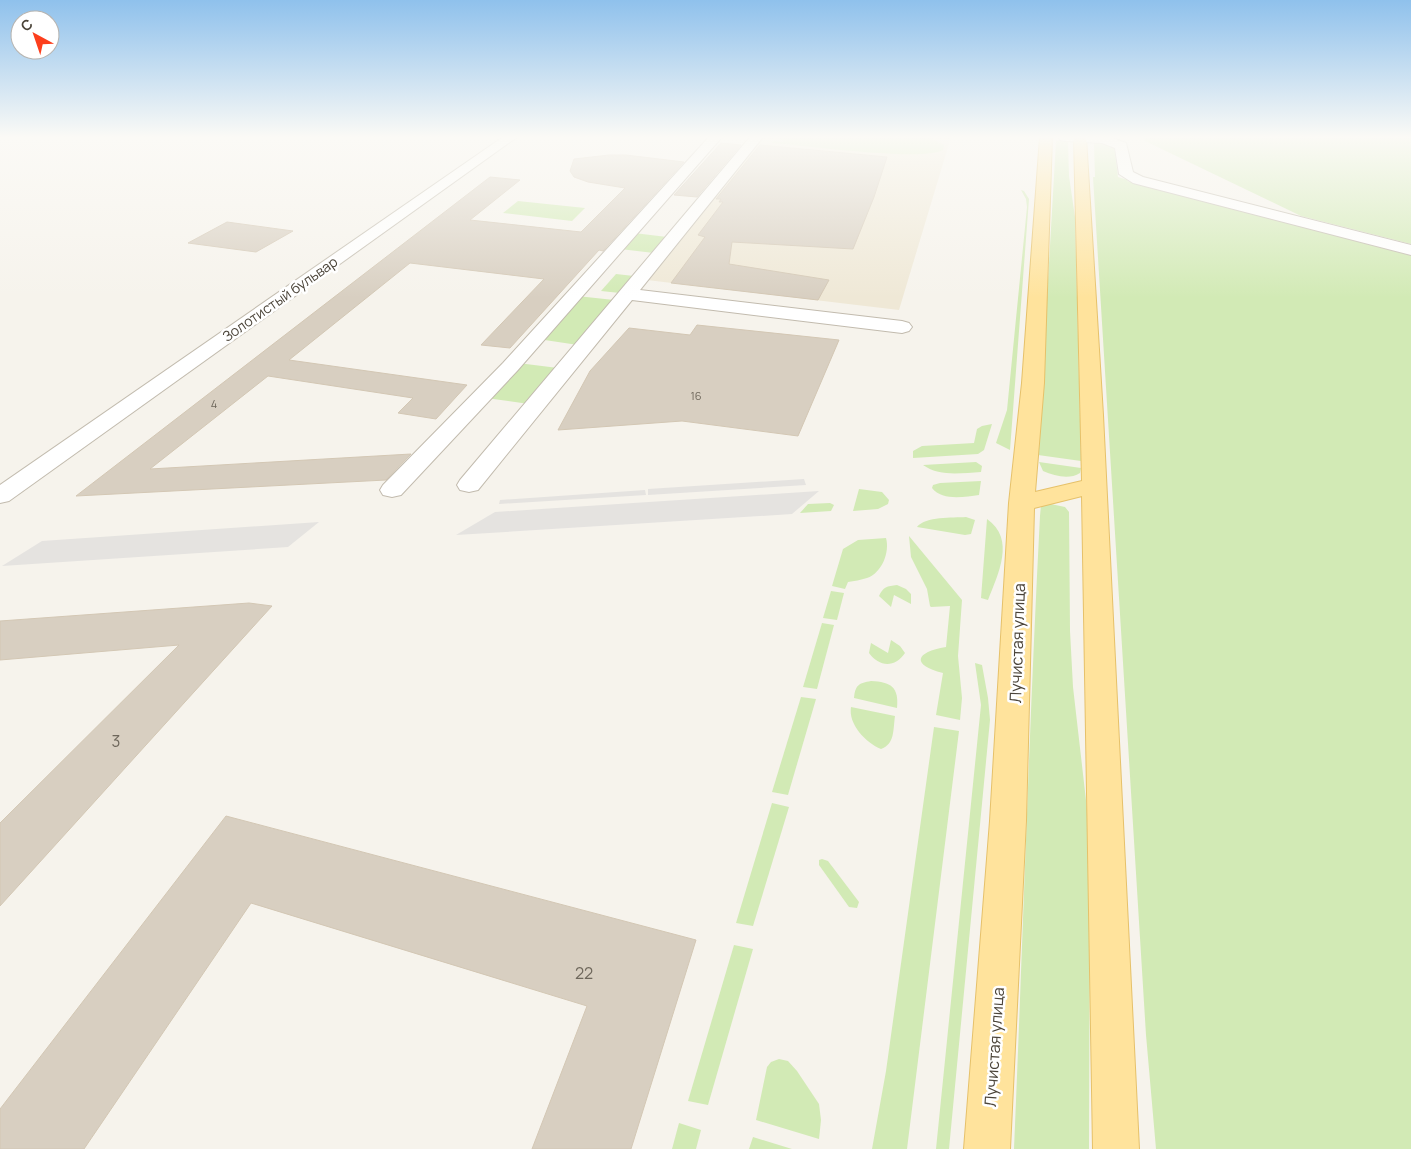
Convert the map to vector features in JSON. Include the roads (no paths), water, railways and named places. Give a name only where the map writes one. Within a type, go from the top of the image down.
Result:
[{"type":"main road","name":"Лучистая улица","points":[[986,1149],[1008,821],[1023,490],[1033,383],[1043,191]]},
{"type":"main road","points":[[1084,191],[1116,1149]]},
{"type":"main road","points":[[1023,490],[1094,486]]},
{"type":"street","name":"Золотистый бульвар","points":[[0,501],[49,462],[435,191]]},
{"type":"street","points":[[392,490],[510,367],[668,191]]},
{"type":"street","points":[[469,485],[712,191]]},
{"type":"street","points":[[1179,191],[1411,250]]},
{"type":"street","points":[[626,294],[902,327]]}]
